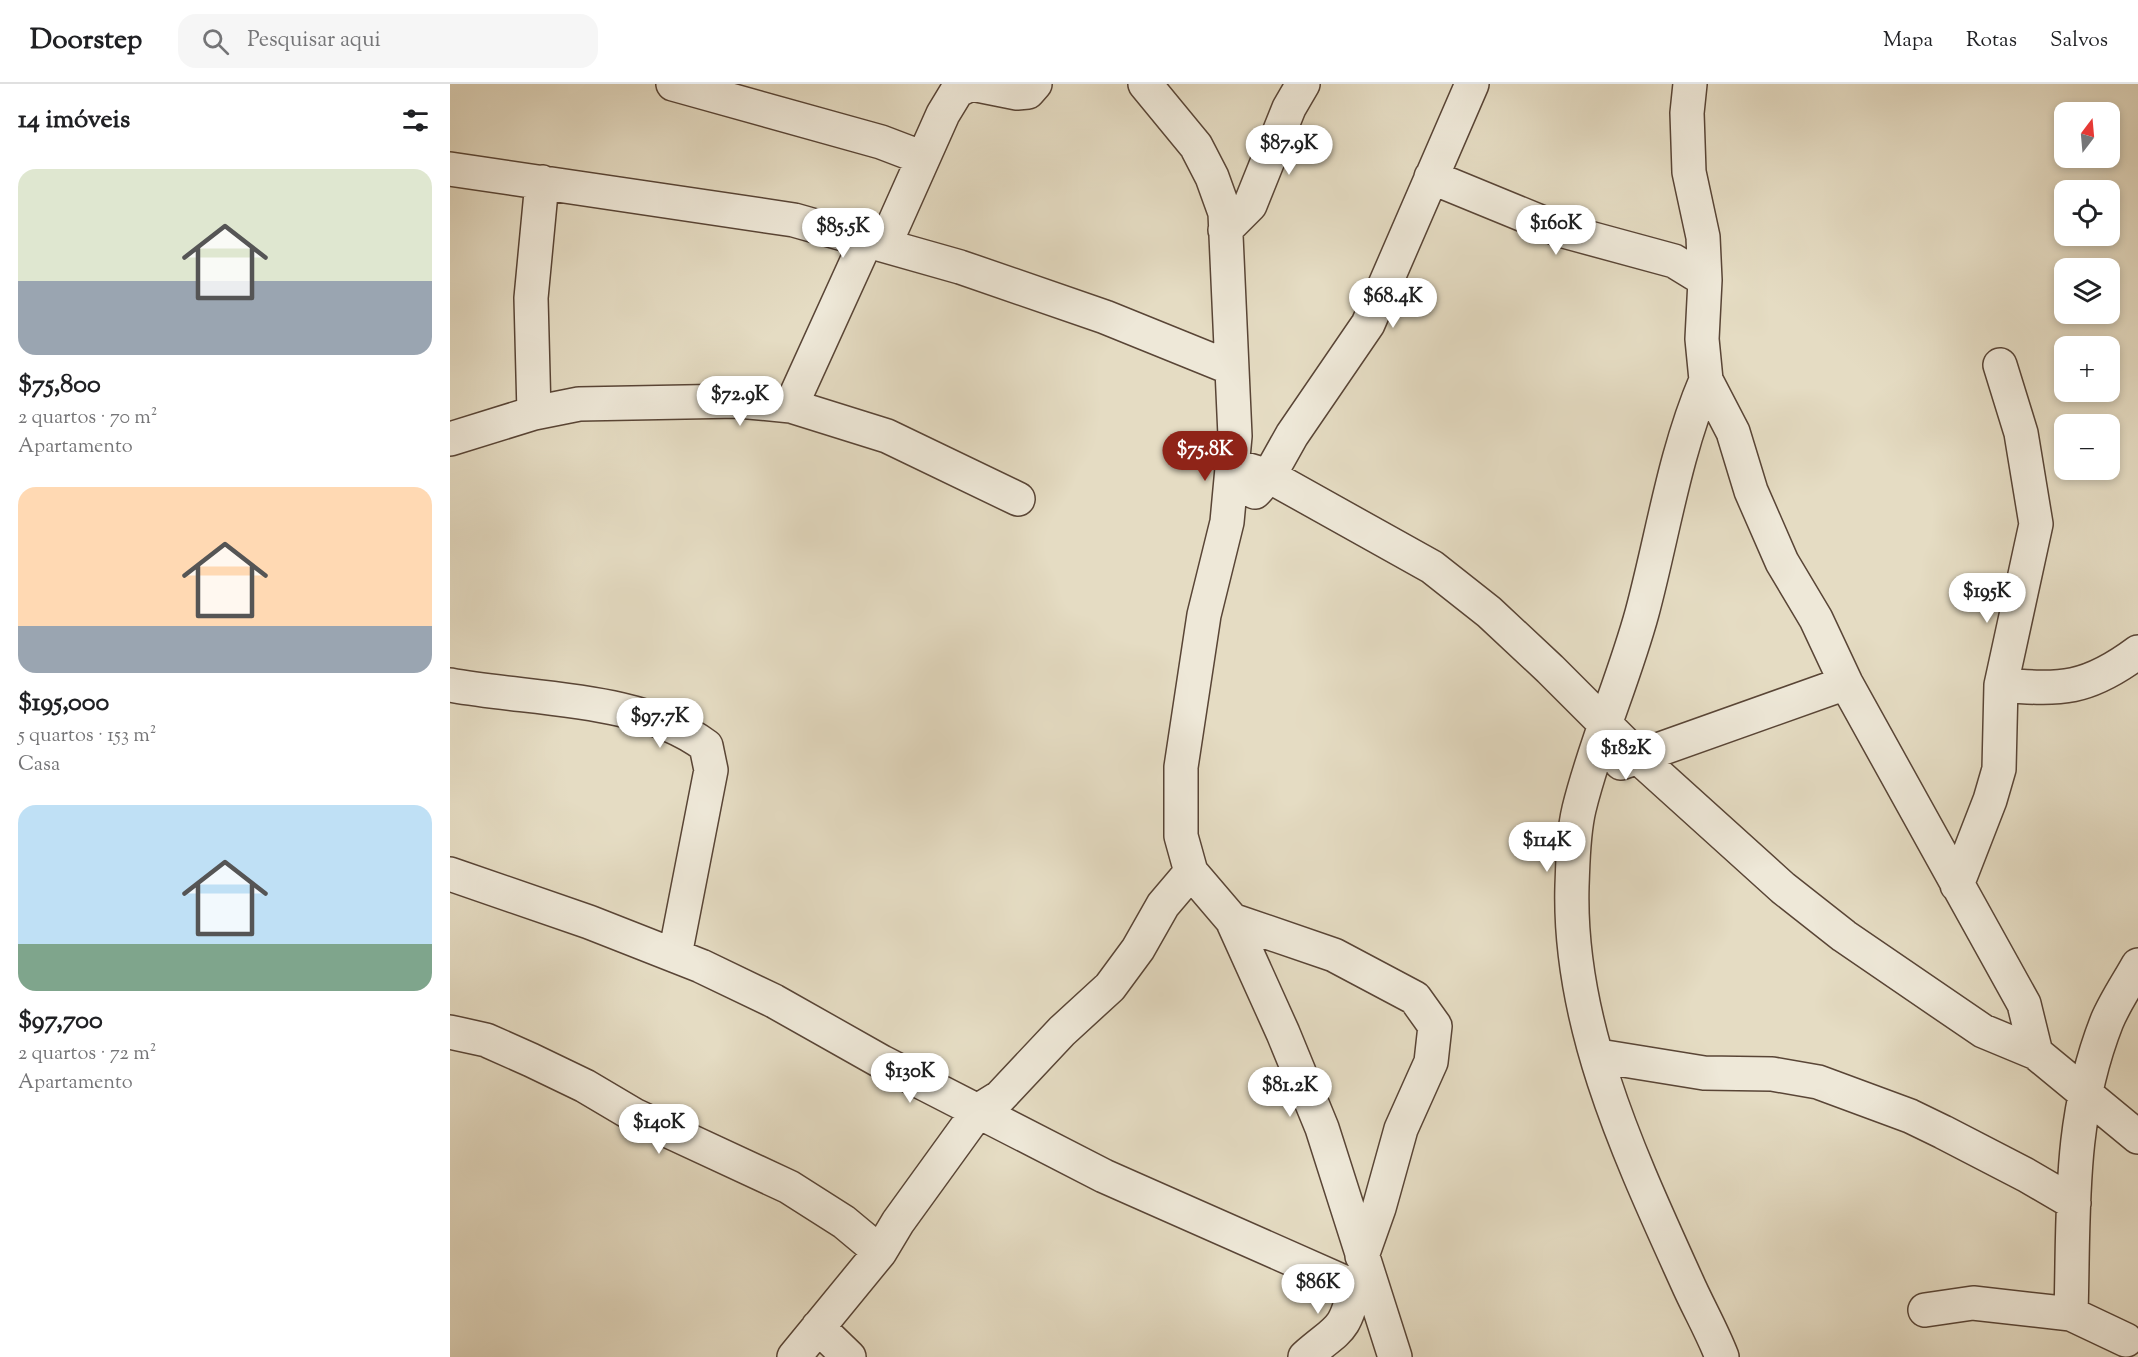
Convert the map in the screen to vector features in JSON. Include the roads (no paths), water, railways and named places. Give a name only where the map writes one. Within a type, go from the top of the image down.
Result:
[{"type":"street","points":[[673,84],[881,142],[923,158]]},
{"type":"street","points":[[791,406],[957,91],[971,84],[1017,93],[1028,92],[1035,84]]},
{"type":"street","points":[[1145,84],[1196,146],[1212,177],[1225,213],[1226,230],[1235,436],[1227,522],[1204,615],[1181,767],[1181,836],[1191,872],[1232,920],[1283,1033],[1322,1128],[1363,1276],[1395,1357]]},
{"type":"street","points":[[1226,230],[1250,206],[1289,108],[1303,84]]},
{"type":"street","points":[[1227,522],[1269,476],[1292,435],[1368,324],[1472,84]]},
{"type":"street","points":[[1690,84],[1687,113],[1689,172],[1703,237],[1705,280],[1702,339],[1706,380],[1733,432],[1751,490],[1782,562],[1816,619],[1846,683],[2024,1004],[2036,1053]]},
{"type":"street","points":[[450,169],[794,220],[960,267],[1105,317],[1232,368]]},
{"type":"street","points":[[1431,177],[1560,230],[1674,261],[1705,280]]},
{"type":"street","points":[[534,413],[531,298],[542,182]]},
{"type":"street","points":[[1957,885],[1990,800],[1999,769],[2001,685],[2036,524],[2021,433],[2000,365]]},
{"type":"street","points":[[1706,380],[1682,447],[1642,613],[1579,810],[1573,853],[1571,925],[1580,988],[1590,1034],[1599,1056],[1617,1120],[1722,1357]]},
{"type":"street","points":[[450,439],[534,413],[579,404],[738,401],[791,406],[887,436],[1018,499]]},
{"type":"street","points":[[1232,465],[1269,476],[1432,567],[1489,612],[1638,757],[1774,881],[1844,936],[1983,1031],[2036,1053],[2138,1137]]},
{"type":"street","points":[[2001,685],[2048,688],[2081,685],[2121,664],[2138,652]]},
{"type":"street","points":[[1591,772],[1846,683]]},
{"type":"street","points":[[450,685],[597,706],[637,715],[689,734],[706,746],[711,770],[675,955]]},
{"type":"street","points":[[794,1357],[880,1252],[898,1222],[980,1110],[1000,1097],[1062,1031],[1110,987],[1138,949],[1163,905],[1191,872]]},
{"type":"street","points":[[450,874],[675,955],[774,1001],[882,1062],[980,1110],[1104,1176],[1363,1276]]},
{"type":"street","points":[[1232,920],[1334,955],[1415,998],[1435,1026],[1431,1062],[1401,1129],[1363,1276],[1347,1318],[1336,1334],[1305,1357]]},
{"type":"street","points":[[2071,1314],[2075,1155],[2085,1093],[2108,1020],[2138,965]]},
{"type":"street","points":[[450,1032],[486,1040],[531,1060],[585,1086],[634,1115],[789,1187],[844,1222],[880,1252]]},
{"type":"street","points":[[1599,1056],[1704,1073],[1772,1074],[1818,1082],[1910,1116],[2026,1174],[2074,1203]]},
{"type":"street","points":[[1925,1310],[1973,1303],[2071,1314],[2127,1338]]},
{"type":"street","points":[[818,1327],[849,1357]]}]
